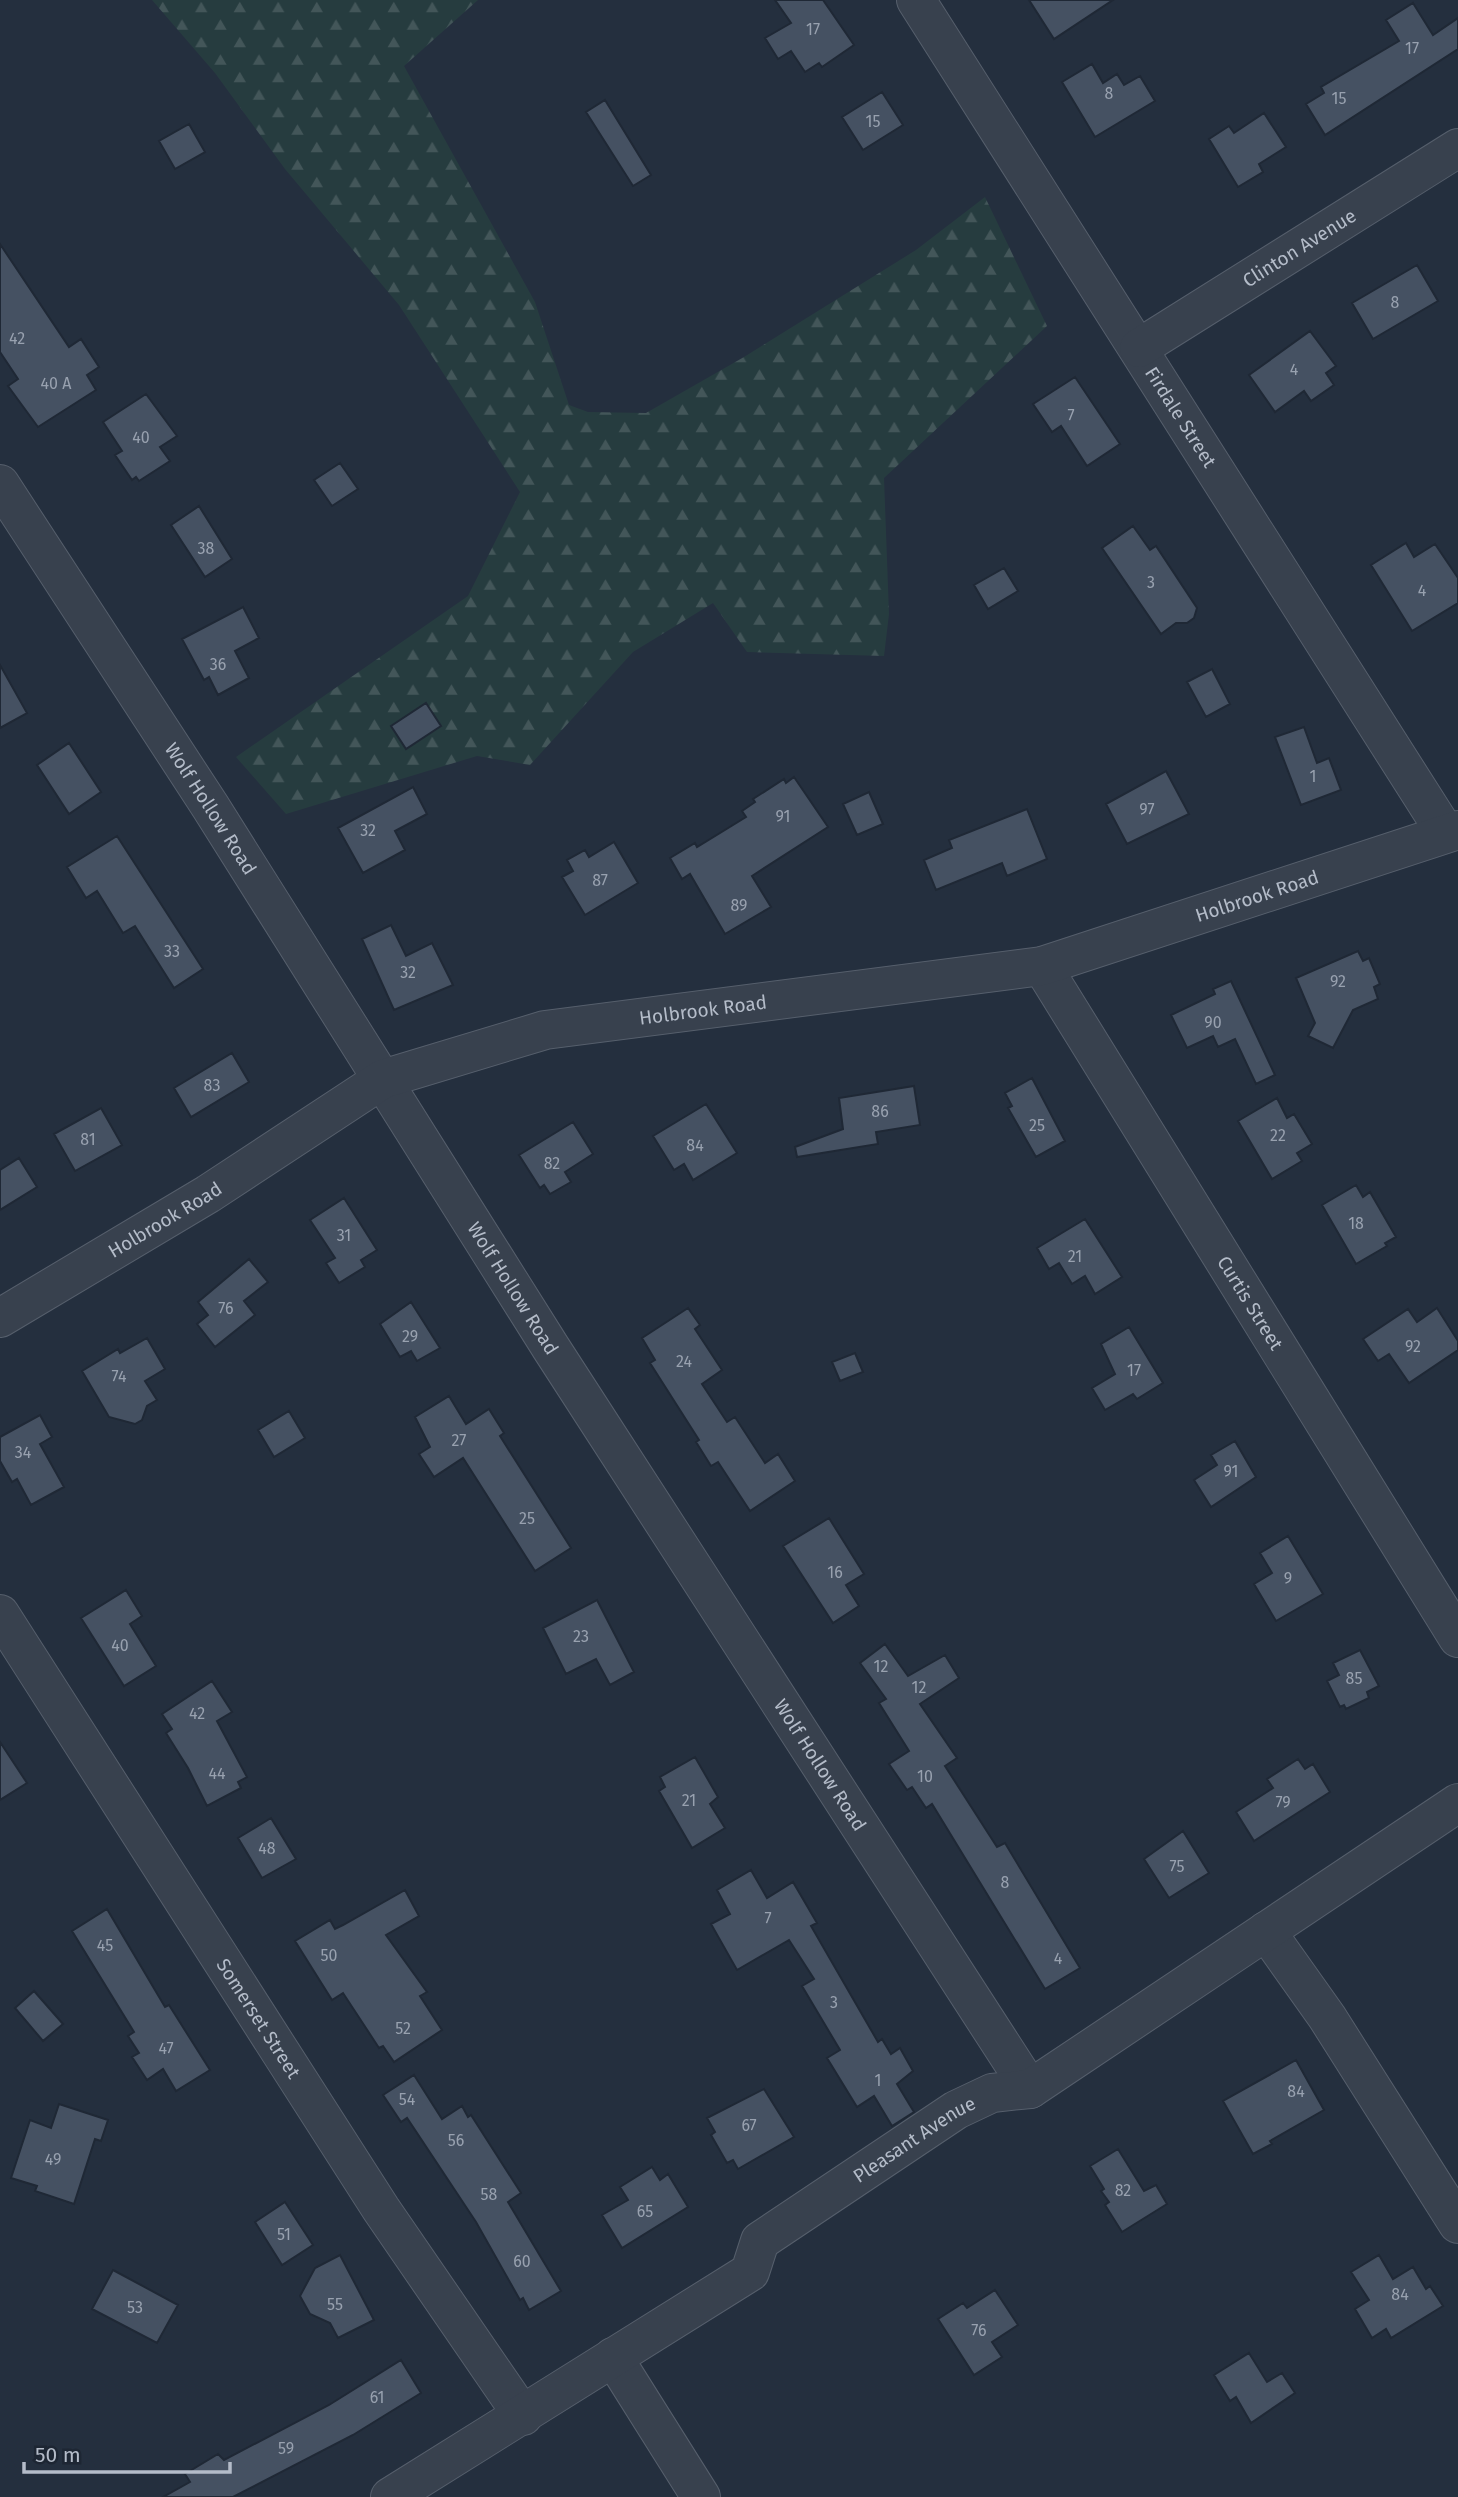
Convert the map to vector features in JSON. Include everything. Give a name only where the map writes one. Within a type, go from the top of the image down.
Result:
[{"type":"street","name":"Firdale Street","points":[[916,0],[1451,831]]},
{"type":"street","name":"Clinton Avenue","points":[[1139,348],[1458,148]]},
{"type":"street","name":"Wolf Hollow Road","points":[[0,484],[383,1079],[551,1348],[1030,2089]]},
{"type":"street","name":"Holbrook Road","points":[[0,1318],[208,1194],[383,1079],[545,1030],[1042,966],[1451,831]]},
{"type":"street","name":"Curtis Street","points":[[1042,966],[1458,1638]]},
{"type":"street","name":"Somerset Street","points":[[0,1615],[381,2208],[523,2416]]},
{"type":"street","name":"Pleasant Avenue","points":[[390,2497],[750,2272],[760,2241],[956,2110],[992,2092],[1030,2089],[1458,1803]]},
{"type":"street","points":[[1266,1931],[1327,2017],[1458,2224]]},
{"type":"street","points":[[613,2357],[701,2497]]},
{"type":"green space","points":[[152,0],[478,0],[404,66],[535,302],[569,405],[588,412],[646,413],[744,357],[916,250],[985,197],[1047,326],[884,478],[889,614],[884,656],[747,652],[713,603],[633,652],[530,765],[477,756],[286,814],[236,757],[468,596],[520,492],[399,305],[285,169],[215,73]]},
{"type":"building","points":[[775,0],[823,0],[854,45],[822,67],[819,63],[805,72],[791,51],[778,59],[765,38],[791,23]]},
{"type":"building","points":[[1029,0],[1113,0],[1054,39]]},
{"type":"building","points":[[1413,3],[1433,35],[1458,18],[1458,49],[1325,135],[1306,104],[1324,93],[1321,87],[1399,41],[1386,20]]},
{"type":"building","points":[[1092,64],[1103,83],[1117,74],[1124,85],[1140,76],[1155,101],[1095,137],[1062,82]]},
{"type":"building","points":[[882,92],[903,125],[863,150],[842,117]]},
{"type":"building","points":[[605,100],[651,175],[633,186],[586,112]]},
{"type":"building","points":[[1264,113],[1286,147],[1259,164],[1263,172],[1238,187],[1209,139],[1229,126],[1234,133]]},
{"type":"building","points":[[189,124],[205,152],[175,169],[159,141]]},
{"type":"building","points":[[0,244],[69,347],[81,339],[99,367],[87,375],[96,390],[38,427],[8,386],[18,379],[0,352]]},
{"type":"building","points":[[1417,265],[1438,301],[1373,339],[1352,303]]},
{"type":"building","points":[[1310,331],[1336,366],[1326,373],[1334,385],[1311,401],[1304,391],[1275,412],[1249,375]]},
{"type":"building","points":[[1075,377],[1120,444],[1087,466],[1061,426],[1052,432],[1033,404]]},
{"type":"building","points":[[146,394],[177,436],[160,447],[170,461],[139,481],[136,477],[132,480],[115,455],[122,451],[103,422]]},
{"type":"building","points":[[340,463],[358,489],[332,506],[314,480]]},
{"type":"building","points":[[199,506],[232,559],[205,577],[171,525]]},
{"type":"building","points":[[1133,526],[1150,550],[1156,546],[1197,608],[1194,618],[1187,623],[1176,623],[1161,634],[1102,548]]},
{"type":"building","points":[[1406,543],[1414,557],[1435,544],[1458,578],[1458,603],[1412,631],[1371,565]]},
{"type":"building","points":[[1004,568],[1018,591],[988,609],[974,585]]},
{"type":"building","points":[[243,607],[259,638],[235,651],[249,678],[218,695],[209,677],[204,680],[182,639]]},
{"type":"building","points":[[0,665],[27,713],[0,728]]},
{"type":"building","points":[[1212,669],[1230,704],[1206,717],[1187,682]]},
{"type":"building","points":[[426,703],[441,726],[406,749],[391,726]]},
{"type":"building","points":[[1304,727],[1317,763],[1329,758],[1341,790],[1301,805],[1275,737]]},
{"type":"building","points":[[69,743],[101,792],[69,814],[37,765]]},
{"type":"building","points":[[1166,771],[1189,814],[1127,844],[1106,804]]},
{"type":"building","points":[[794,777],[828,827],[752,876],[771,907],[725,934],[690,874],[682,879],[670,858],[695,843],[697,847],[746,817],[742,811],[755,802],[753,799],[784,779],[786,783]]},
{"type":"building","points":[[413,787],[427,814],[395,831],[405,850],[363,873],[338,828]]},
{"type":"building","points":[[869,792],[883,824],[857,835],[843,804]]},
{"type":"building","points":[[1027,809],[1047,859],[1007,876],[1002,863],[936,890],[924,860],[952,848],[949,840]]},
{"type":"building","points":[[117,836],[203,969],[174,988],[135,926],[123,933],[97,891],[86,898],[67,867]]},
{"type":"building","points":[[614,842],[638,883],[585,915],[562,877],[573,871],[567,860],[585,850],[589,857]]},
{"type":"building","points":[[391,925],[406,956],[432,943],[453,985],[394,1010],[362,939]]},
{"type":"building","points":[[1358,951],[1363,961],[1369,958],[1380,984],[1374,987],[1378,999],[1353,1010],[1333,1048],[1308,1036],[1315,1023],[1296,978]]},
{"type":"building","points":[[1231,981],[1275,1075],[1256,1084],[1235,1039],[1218,1047],[1213,1036],[1187,1048],[1171,1015],[1215,994],[1213,989]]},
{"type":"building","points":[[232,1053],[249,1082],[191,1117],[174,1088]]},
{"type":"building","points":[[1032,1078],[1065,1141],[1036,1157],[1008,1108],[1012,1106],[1005,1093]]},
{"type":"building","points":[[914,1086],[920,1125],[876,1132],[878,1144],[797,1157],[795,1147],[843,1129],[839,1098]]},
{"type":"building","points":[[1277,1098],[1287,1118],[1294,1114],[1312,1144],[1297,1153],[1302,1161],[1272,1179],[1238,1121]]},
{"type":"building","points":[[706,1104],[737,1153],[693,1180],[684,1164],[674,1170],[653,1136]]},
{"type":"building","points":[[101,1108],[122,1145],[75,1171],[54,1134]]},
{"type":"building","points":[[573,1122],[593,1154],[565,1172],[571,1182],[550,1194],[544,1185],[540,1188],[519,1155]]},
{"type":"building","points":[[19,1158],[37,1187],[0,1210],[0,1170]]},
{"type":"building","points":[[1356,1185],[1363,1197],[1370,1192],[1396,1237],[1385,1243],[1387,1246],[1356,1264],[1322,1205]]},
{"type":"building","points":[[344,1198],[377,1250],[361,1260],[365,1267],[339,1283],[326,1263],[335,1258],[310,1220]]},
{"type":"building","points":[[1085,1219],[1122,1277],[1095,1294],[1085,1276],[1072,1284],[1059,1263],[1049,1269],[1037,1248]]},
{"type":"building","points":[[249,1259],[268,1282],[244,1301],[255,1315],[215,1347],[197,1324],[208,1315],[198,1302]]},
{"type":"building","points":[[411,1302],[440,1348],[417,1361],[411,1351],[400,1357],[380,1324]]},
{"type":"building","points":[[688,1308],[700,1325],[695,1329],[722,1370],[702,1384],[727,1422],[735,1417],[765,1463],[778,1454],[795,1481],[750,1511],[718,1462],[711,1466],[696,1442],[699,1440],[650,1363],[655,1360],[642,1338]]},
{"type":"building","points":[[1437,1308],[1458,1341],[1458,1350],[1409,1383],[1389,1354],[1378,1361],[1363,1339],[1408,1309],[1417,1322]]},
{"type":"building","points":[[1129,1327],[1163,1383],[1137,1399],[1133,1394],[1105,1410],[1092,1388],[1115,1374],[1101,1344]]},
{"type":"building","points":[[147,1338],[165,1369],[145,1381],[157,1400],[147,1406],[142,1420],[135,1424],[109,1417],[82,1371],[118,1349],[120,1353]]},
{"type":"building","points":[[855,1353],[863,1372],[840,1381],[832,1362]]},
{"type":"building","points":[[449,1396],[466,1424],[489,1409],[504,1433],[500,1436],[571,1548],[535,1571],[463,1458],[434,1477],[419,1454],[430,1447],[415,1417]]},
{"type":"building","points":[[289,1411],[305,1438],[274,1457],[258,1430]]},
{"type":"building","points":[[40,1415],[52,1437],[40,1444],[64,1487],[31,1505],[17,1479],[12,1482],[0,1461],[0,1437]]},
{"type":"building","points":[[1235,1441],[1256,1477],[1211,1507],[1194,1480],[1217,1465],[1211,1455]]},
{"type":"building","points":[[829,1518],[864,1574],[846,1585],[859,1606],[833,1623],[783,1546]]},
{"type":"building","points":[[1288,1536],[1323,1594],[1276,1621],[1254,1584],[1272,1573],[1260,1553]]},
{"type":"building","points":[[126,1590],[142,1616],[130,1624],[156,1666],[124,1686],[81,1618]]},
{"type":"building","points":[[597,1600],[634,1672],[610,1685],[596,1659],[566,1674],[543,1628]]},
{"type":"building","points":[[885,1644],[908,1676],[945,1655],[959,1678],[920,1704],[957,1758],[945,1766],[997,1847],[1005,1843],[1080,1968],[1045,1989],[932,1804],[926,1808],[912,1787],[907,1790],[889,1764],[909,1751],[879,1703],[886,1699],[860,1663]]},
{"type":"building","points":[[1360,1650],[1379,1686],[1367,1692],[1369,1698],[1346,1709],[1344,1705],[1340,1707],[1327,1681],[1339,1675],[1333,1663]]},
{"type":"building","points":[[212,1681],[232,1712],[217,1721],[247,1777],[238,1782],[241,1788],[207,1806],[166,1733],[172,1729],[162,1714]]},
{"type":"building","points":[[0,1742],[27,1783],[0,1800]]},
{"type":"building","points":[[695,1757],[718,1797],[710,1804],[725,1828],[692,1848],[659,1791],[665,1787],[660,1777]]},
{"type":"building","points":[[1298,1759],[1305,1769],[1313,1764],[1330,1792],[1254,1841],[1236,1812],[1273,1788],[1267,1779]]},
{"type":"building","points":[[271,1818],[296,1859],[262,1878],[238,1838]]},
{"type":"building","points":[[1183,1831],[1209,1873],[1169,1898],[1144,1859]]},
{"type":"building","points":[[751,1870],[767,1898],[793,1882],[817,1923],[811,1926],[878,2042],[882,2039],[891,2054],[900,2048],[913,2071],[897,2084],[914,2112],[892,2126],[874,2096],[857,2107],[827,2058],[840,2050],[802,1986],[814,1979],[789,1940],[737,1970],[711,1924],[730,1914],[717,1890]]},
{"type":"building","points":[[405,1890],[419,1916],[386,1935],[427,1992],[420,1996],[442,2030],[394,2062],[383,2046],[379,2048],[343,1993],[332,2000],[295,1941],[330,1920],[335,1929]]},
{"type":"building","points":[[107,1909],[165,2007],[169,2005],[210,2070],[176,2091],[163,2069],[147,2080],[132,2057],[139,2053],[128,2036],[134,2032],[72,1931]]},
{"type":"building","points":[[34,1991],[63,2024],[43,2041],[15,2008]]},
{"type":"building","points":[[1296,2060],[1324,2110],[1253,2154],[1223,2101]]},
{"type":"building","points":[[414,2075],[442,2119],[462,2106],[468,2117],[471,2115],[521,2193],[508,2202],[561,2291],[529,2310],[523,2298],[520,2300],[476,2222],[407,2118],[401,2122],[383,2095]]},
{"type":"building","points":[[764,2089],[794,2137],[738,2169],[733,2160],[727,2163],[711,2135],[715,2132],[707,2118]]},
{"type":"building","points":[[59,2104],[108,2120],[101,2141],[95,2139],[74,2204],[35,2191],[37,2186],[11,2178],[30,2120],[51,2128]]},
{"type":"building","points":[[1118,2149],[1144,2191],[1156,2185],[1167,2204],[1122,2232],[1105,2205],[1109,2202],[1101,2191],[1104,2189],[1090,2166]]},
{"type":"building","points":[[652,2167],[660,2180],[668,2174],[688,2207],[622,2248],[602,2215],[628,2200],[620,2187]]},
{"type":"building","points":[[285,2202],[313,2245],[282,2265],[255,2222]]},
{"type":"building","points":[[340,2255],[374,2320],[338,2338],[330,2323],[310,2314],[300,2296],[315,2268]]},
{"type":"building","points":[[1379,2255],[1393,2279],[1413,2267],[1426,2289],[1430,2286],[1443,2306],[1391,2338],[1386,2329],[1372,2338],[1355,2309],[1369,2300],[1351,2272]]},
{"type":"building","points":[[113,2270],[178,2305],[157,2343],[92,2309]]},
{"type":"building","points":[[995,2290],[1018,2325],[992,2342],[1002,2357],[974,2375],[938,2319],[963,2303],[967,2308]]},
{"type":"building","points":[[1249,2353],[1267,2382],[1282,2373],[1295,2393],[1251,2423],[1236,2397],[1230,2401],[1214,2375]]},
{"type":"building","points":[[401,2360],[421,2393],[353,2435],[233,2497],[163,2497],[190,2482],[185,2474],[218,2454],[224,2460],[329,2405]]}]
